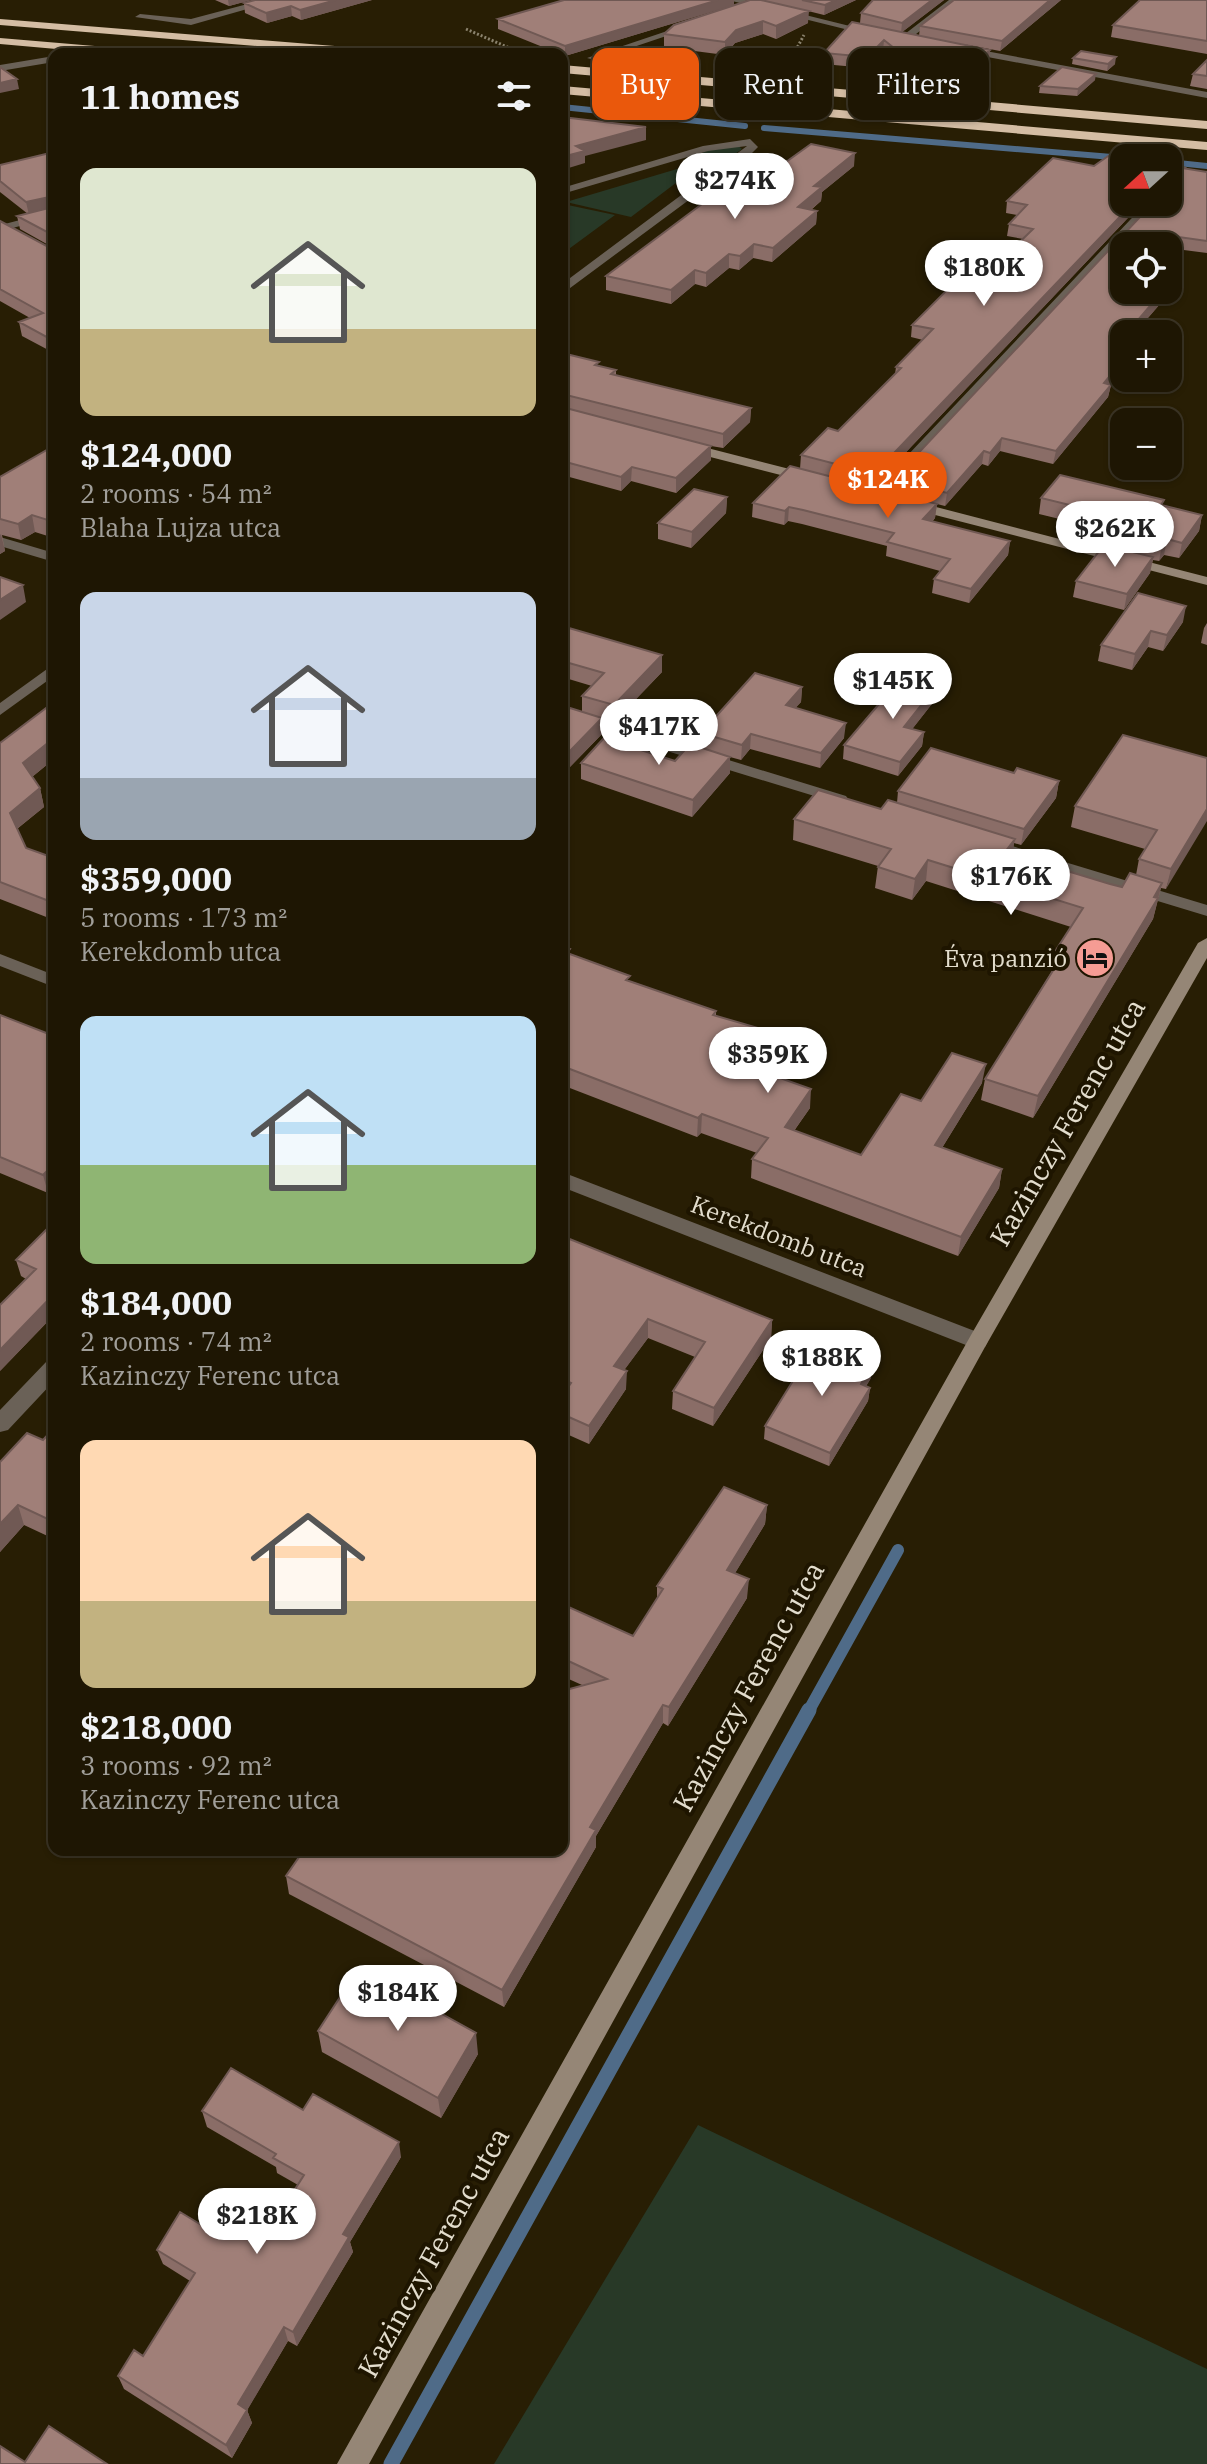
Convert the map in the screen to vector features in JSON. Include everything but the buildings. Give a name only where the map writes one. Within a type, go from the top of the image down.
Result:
[{"type":"highway","points":[[18,9],[269,43]]},
{"type":"highway","points":[[0,22],[327,48]]},
{"type":"highway","points":[[0,43],[93,48]]},
{"type":"highway","points":[[568,70],[1207,125]]},
{"type":"highway","points":[[568,91],[1207,146]]},
{"type":"street","points":[[140,17],[191,22],[274,0]]},
{"type":"street","points":[[733,0],[919,42]]},
{"type":"street","points":[[904,39],[955,0]]},
{"type":"street","points":[[728,14],[752,5]]},
{"type":"street","points":[[623,48],[697,24]]},
{"type":"street","points":[[989,55],[1207,95]]},
{"type":"street","points":[[0,68],[48,60]]},
{"type":"street","points":[[750,142],[756,129]]},
{"type":"street","points":[[568,189],[707,148],[750,142]]},
{"type":"street","points":[[568,285],[747,152],[753,147],[750,142]]},
{"type":"street","points":[[668,161],[717,172]]},
{"type":"street","points":[[3,226],[48,215]]},
{"type":"street","points":[[1139,216],[870,494],[1207,581]]},
{"type":"street","points":[[3,226],[17,235]]},
{"type":"street","points":[[667,441],[817,480]]},
{"type":"street","points":[[0,541],[48,556]]},
{"type":"street","points":[[0,710],[48,674]]},
{"type":"street","points":[[568,716],[850,802]]},
{"type":"street","points":[[971,839],[1207,911]]},
{"type":"street","name":"Kazinczy Ferenc utca","points":[[352,2464],[978,1341],[1207,943]]},
{"type":"street","points":[[0,960],[48,979]]},
{"type":"street","name":"Kerekdomb utca","points":[[568,1181],[978,1341]]},
{"type":"street","points":[[0,1424],[48,1373]]},
{"type":"path","points":[[798,48],[813,20]]},
{"type":"path","points":[[466,29],[509,48]]},
{"type":"green space","points":[[737,145],[742,149],[717,167],[683,160],[715,148]]},
{"type":"green space","points":[[677,169],[689,173],[631,217],[568,201]]},
{"type":"green space","points":[[568,205],[615,215],[568,250]]},
{"type":"green space","points":[[698,2125],[1207,2369],[1207,2464],[494,2464]]},
{"type":"waterway","points":[[568,108],[745,126]]},
{"type":"waterway","points":[[764,128],[1110,157]]},
{"type":"waterway","points":[[1182,163],[1207,166]]},
{"type":"waterway","points":[[808,1712],[898,1550]]},
{"type":"waterway","points":[[391,2464],[809,1710]]},
{"type":"place","name":"Éva panzió","points":[[1095,958]]}]
